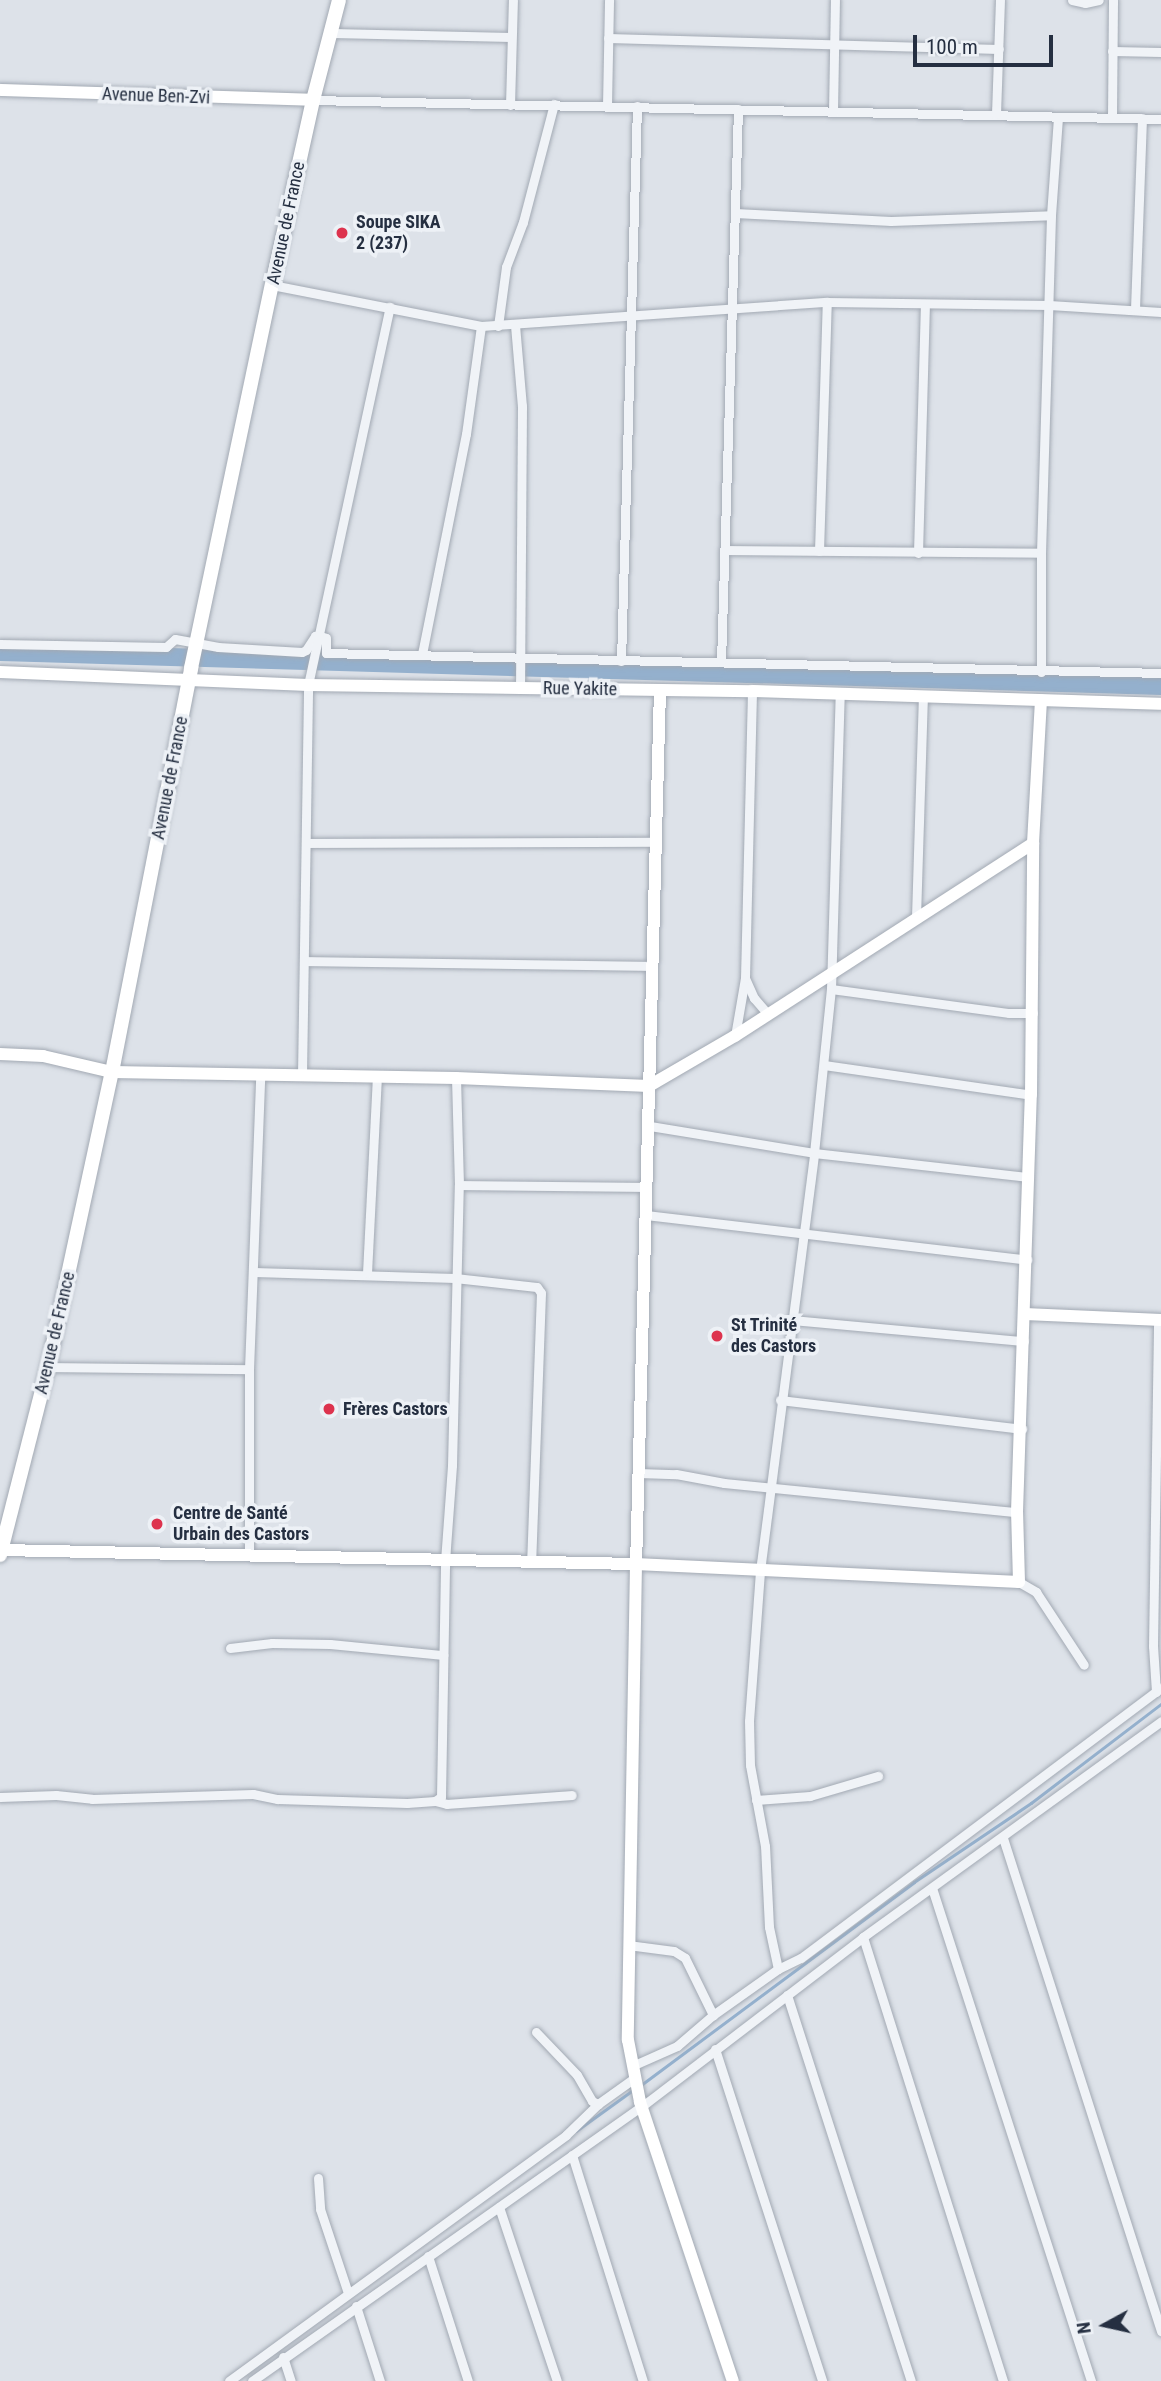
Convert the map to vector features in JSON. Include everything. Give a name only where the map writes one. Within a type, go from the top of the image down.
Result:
[{"type":"main road","name":"Avenue de France","points":[[1,1553],[48,1367],[112,1072],[196,644],[272,285],[313,100],[339,0]]},
{"type":"street","points":[[510,105],[513,0]]},
{"type":"street","points":[[607,106],[609,0]]},
{"type":"street","points":[[833,112],[835,0]]},
{"type":"street","points":[[996,114],[1000,0]]},
{"type":"street","points":[[1072,0],[1086,3],[1099,0]]},
{"type":"street","points":[[1112,116],[1113,0]]},
{"type":"street","points":[[332,33],[511,37]]},
{"type":"street","points":[[608,38],[999,49]]},
{"type":"street","points":[[1112,51],[1161,52]]},
{"type":"street","name":"Avenue Ben-Zvi","points":[[0,90],[313,100]]},
{"type":"street","points":[[313,100],[1161,119]]},
{"type":"street","points":[[498,326],[506,267],[523,222],[554,104]]},
{"type":"street","points":[[621,661],[637,106]]},
{"type":"street","points":[[721,662],[738,109]]},
{"type":"street","points":[[1041,672],[1041,553],[1051,215],[1058,118]]},
{"type":"street","points":[[1135,309],[1142,118]]},
{"type":"street","points":[[735,213],[891,221],[1051,215]]},
{"type":"street","points":[[272,285],[481,326],[733,306],[827,302],[1049,305],[1161,312]]},
{"type":"street","points":[[819,551],[827,302]]},
{"type":"street","points":[[918,553],[925,305]]},
{"type":"street","points":[[302,1075],[308,682],[390,307]]},
{"type":"street","points":[[515,325],[522,406],[520,688]]},
{"type":"street","points":[[422,654],[466,434],[481,326]]},
{"type":"street","points":[[726,550],[1041,553]]},
{"type":"street","points":[[0,644],[166,647],[176,639],[218,647],[302,652],[315,636],[320,636],[326,638],[327,653],[1161,673]]},
{"type":"street","name":"Rue Yakite","points":[[0,672],[190,674],[308,682],[752,691],[1161,704]]},
{"type":"street","points":[[660,690],[626,2006],[633,2073],[640,2105],[733,2381]]},
{"type":"street","points":[[735,1036],[745,978],[752,691]]},
{"type":"street","points":[[778,1969],[769,1927],[765,1846],[750,1765],[749,1721],[760,1571],[814,1153],[831,989],[840,694]]},
{"type":"street","points":[[916,917],[923,697]]},
{"type":"street","points":[[1019,1582],[1017,1513],[1022,1429],[1033,1013],[1033,844],[1041,700]]},
{"type":"street","points":[[307,843],[657,842]]},
{"type":"street","points":[[0,1054],[43,1055],[112,1072],[456,1078],[649,1086],[735,1036],[1033,844]]},
{"type":"street","points":[[304,961],[652,966]]},
{"type":"street","points":[[745,978],[754,998],[768,1014]]},
{"type":"street","points":[[831,989],[1009,1013],[1033,1013]]},
{"type":"street","points":[[824,1065],[1031,1095]]},
{"type":"street","points":[[249,1555],[249,1369],[260,1076]]},
{"type":"street","points":[[367,1273],[377,1077]]},
{"type":"street","points":[[435,1801],[442,1797],[443,1788],[445,1562],[452,1465],[459,1185],[456,1078]]},
{"type":"street","points":[[650,1126],[814,1153],[1027,1177]]},
{"type":"street","points":[[459,1185],[646,1186]]},
{"type":"street","points":[[646,1215],[1027,1260]]},
{"type":"street","points":[[254,1272],[367,1273],[455,1278],[537,1287],[541,1293],[531,1563]]},
{"type":"street","points":[[229,2381],[566,2135],[633,2073],[677,2046],[713,2015],[778,1969],[801,1958],[1159,1690],[1153,1646],[1160,1320],[1025,1314]]},
{"type":"street","points":[[791,1320],[1024,1341]]},
{"type":"street","points":[[48,1367],[249,1369]]},
{"type":"street","points":[[780,1400],[1022,1429]]},
{"type":"street","points":[[638,1474],[676,1474],[772,1488],[1017,1513]]},
{"type":"street","points":[[1,1553],[249,1555],[445,1562],[636,1564],[1019,1582],[1036,1592],[1084,1665]]},
{"type":"street","points":[[230,1648],[272,1643],[330,1644],[443,1655]]},
{"type":"street","points":[[252,2381],[572,2155],[863,1937],[1161,1721]]},
{"type":"street","points":[[755,1800],[810,1796],[878,1776]]},
{"type":"street","points":[[0,1797],[56,1795],[92,1799],[253,1794],[277,1799],[435,1801],[447,1804],[572,1795]]},
{"type":"street","points":[[1003,1838],[1161,2331]]},
{"type":"street","points":[[932,1888],[1091,2381]]},
{"type":"street","points":[[863,1937],[1003,2381]]},
{"type":"street","points":[[628,1945],[674,1951],[685,1958],[713,2015]]},
{"type":"street","points":[[787,1995],[911,2381]]},
{"type":"street","points":[[536,2032],[577,2075],[592,2101],[598,2104]]},
{"type":"street","points":[[715,2049],[822,2381]]},
{"type":"street","points":[[572,2155],[643,2381]]},
{"type":"street","points":[[318,2178],[320,2210],[348,2293]]},
{"type":"street","points":[[499,2207],[557,2381]]},
{"type":"street","points":[[429,2256],[468,2381]]},
{"type":"street","points":[[356,2306],[380,2381]]},
{"type":"street","points":[[283,2357],[291,2381]]},
{"type":"waterway","points":[[0,652],[1161,686]]},
{"type":"waterway","points":[[641,2085],[914,1882],[1031,1803],[1161,1704]]},
{"type":"waterway","points":[[576,2131],[633,2090]]},
{"type":"place","name":"Soupe SIKA 2 (237)","points":[[342,233]]},
{"type":"place","name":"St Trinité des Castors","points":[[717,1336]]},
{"type":"place","name":"Frères Castors","points":[[329,1409]]},
{"type":"place","name":"Centre de Santé Urbain des Castors","points":[[157,1524]]}]
